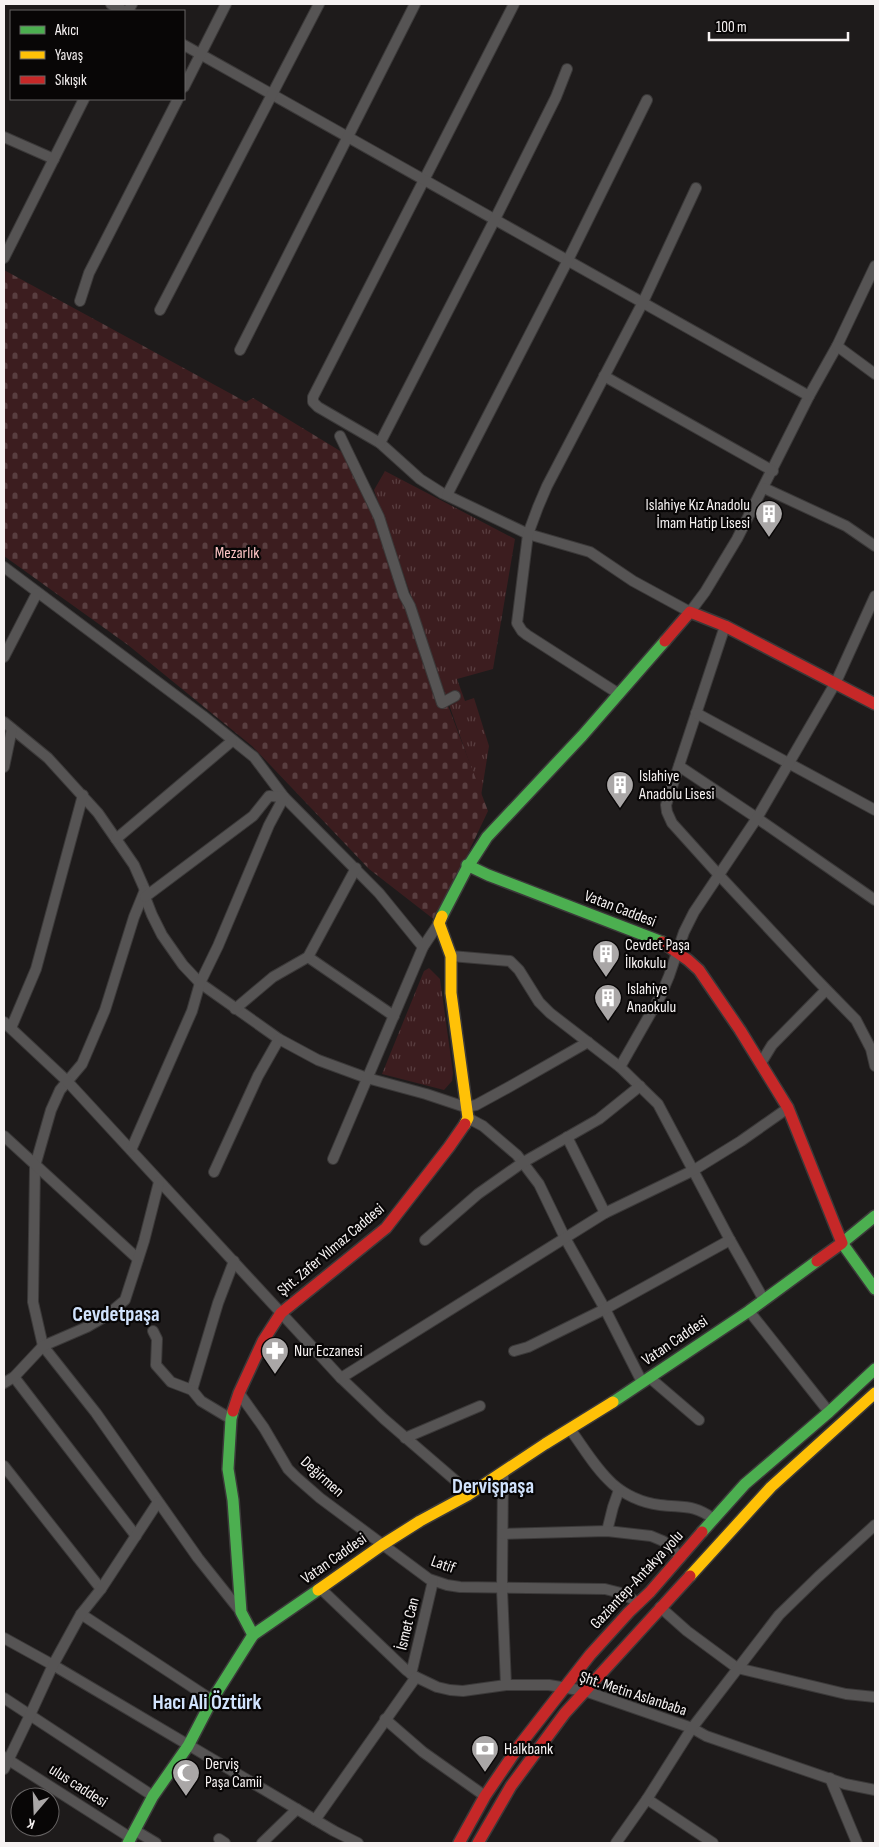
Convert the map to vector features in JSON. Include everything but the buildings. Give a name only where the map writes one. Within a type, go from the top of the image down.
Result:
[{"type":"street","points":[[111,4],[122,10]]},
{"type":"street","points":[[185,85],[226,4]]},
{"type":"street","points":[[160,310],[318,4]]},
{"type":"street","points":[[240,350],[415,4]]},
{"type":"street","points":[[514,4],[313,397],[313,402],[318,407],[380,443],[420,480],[447,495],[528,534],[590,552],[633,581],[690,612],[725,626],[836,682],[875,704]]},
{"type":"street","points":[[185,46],[809,396]]},
{"type":"street","points":[[380,443],[495,219],[556,97],[567,69]]},
{"type":"street","points":[[4,258],[83,100]]},
{"type":"street","points":[[80,301],[89,273],[177,100]]},
{"type":"street","points":[[447,495],[568,260],[647,100]]},
{"type":"street","points":[[4,137],[54,158]]},
{"type":"street","points":[[618,694],[519,628],[528,534],[547,486],[643,302],[696,188]]},
{"type":"street","points":[[333,1159],[423,947],[439,923],[467,865],[487,837],[582,736],[690,612],[717,573],[764,488],[809,396],[837,346],[875,266]]},
{"type":"street","points":[[837,346],[875,374]]},
{"type":"street","points":[[604,376],[772,471]]},
{"type":"street","points":[[340,436],[379,517],[442,702],[455,696]]},
{"type":"street","points":[[764,488],[846,526],[875,546]]},
{"type":"street","points":[[4,567],[203,716],[232,742],[254,757],[284,797],[356,868],[423,947]]},
{"type":"street","points":[[4,657],[37,593]]},
{"type":"street","points":[[620,1067],[661,994],[684,932],[694,912],[757,818],[836,682],[875,596]]},
{"type":"street","points":[[725,626],[666,805],[667,812],[672,823],[718,874],[856,1020],[873,1048],[875,1066]]},
{"type":"street","points":[[696,713],[875,810]]},
{"type":"street","points":[[4,767],[8,725]]},
{"type":"street","points":[[8,725],[48,758],[83,795],[116,839],[134,865],[162,935],[183,966],[200,983],[278,1039],[318,1060],[367,1078],[426,1094],[466,1112],[516,1154],[539,1184],[565,1238],[646,1380],[699,1420]]},
{"type":"street","points":[[116,839],[232,742]]},
{"type":"street","points":[[679,766],[875,900]]},
{"type":"street","points":[[83,795],[36,969],[7,1025],[68,1081],[341,1378],[405,1438],[456,1481],[468,1495]]},
{"type":"street","points":[[253,1635],[241,1612],[198,1558],[96,1413],[43,1346],[34,1302],[35,1166],[51,1110],[60,1090],[82,1064],[105,1010],[134,917],[145,893],[253,816],[269,796],[284,797]]},
{"type":"street","points":[[131,1150],[192,1010],[200,983],[218,946],[269,825],[284,797]]},
{"type":"street","name":"Vatan Caddesi","points":[[132,1837],[154,1796],[188,1746],[212,1700],[253,1635],[382,1545],[420,1521],[468,1495],[606,1407],[749,1311],[842,1243],[788,1108],[761,1063],[699,970],[678,952],[654,939],[488,876],[467,865]]},
{"type":"street","points":[[235,1009],[273,977],[308,957],[356,868]]},
{"type":"street","points":[[439,923],[451,956],[451,993],[466,1112]]},
{"type":"street","points":[[451,956],[510,961],[519,970],[539,1002],[550,1013],[620,1067],[658,1104],[678,1144],[694,1170],[704,1194],[764,1300]]},
{"type":"street","points":[[308,957],[394,1016]]},
{"type":"street","points":[[761,1063],[772,1045],[826,990]]},
{"type":"street","points":[[214,1172],[258,1076],[278,1039]]},
{"type":"street","points":[[466,1112],[588,1042]]},
{"type":"street","points":[[424,1240],[478,1194],[522,1163],[599,1119],[640,1086]]},
{"type":"street","points":[[341,1378],[605,1213],[694,1170],[741,1141],[788,1108]]},
{"type":"street","name":"Şht. Zafer Yılmaz Caddesi","points":[[241,1612],[233,1500],[228,1469],[232,1419],[239,1393],[263,1341],[281,1313],[386,1228],[406,1205],[455,1139],[466,1112]]},
{"type":"street","points":[[4,1136],[138,1259]]},
{"type":"street","points":[[567,1137],[605,1213]]},
{"type":"street","points":[[4,1383],[14,1377],[43,1346],[87,1327],[116,1309],[125,1300],[159,1182]]},
{"type":"street","points":[[875,1216],[842,1243],[875,1289]]},
{"type":"street","points":[[514,1351],[528,1347],[605,1309],[730,1240]]},
{"type":"street","points":[[192,1390],[218,1303],[234,1261]]},
{"type":"street","points":[[749,1311],[829,1412]]},
{"type":"street","points":[[153,1331],[157,1339],[156,1365],[172,1382],[192,1390],[201,1401],[232,1419]]},
{"type":"street","name":"Gaziantep-Antakya yolu","points":[[459,1843],[485,1796],[519,1746],[590,1655],[745,1484],[829,1412],[875,1369]]},
{"type":"street","points":[[14,1377],[136,1536]]},
{"type":"street","name":"Değirmen","points":[[239,1393],[264,1428],[288,1469],[320,1498],[382,1545]]},
{"type":"street","points":[[478,1843],[511,1786],[565,1713],[770,1487],[875,1393]]},
{"type":"street","points":[[405,1438],[480,1406]]},
{"type":"street","points":[[570,1429],[607,1480],[619,1490],[653,1503],[693,1508],[714,1519]]},
{"type":"street","points":[[4,1466],[101,1589]]},
{"type":"street","points":[[503,1473],[502,1588],[506,1685]]},
{"type":"street","points":[[607,1531],[619,1490]]},
{"type":"street","points":[[5,1762],[30,1715],[53,1665],[81,1614],[101,1589],[158,1502]]},
{"type":"street","points":[[618,1842],[692,1728],[779,1615],[875,1525]]},
{"type":"street","points":[[503,1534],[607,1531],[654,1537],[663,1541],[681,1556]]},
{"type":"street","name":"Latif","points":[[382,1545],[423,1576],[434,1581],[460,1587],[605,1589],[621,1593],[639,1603]]},
{"type":"street","name":"İsmet Can","points":[[414,1676],[434,1581]]},
{"type":"street","name":"Şht. Metin Aslanbaba","points":[[320,1588],[414,1676],[437,1687],[456,1691],[506,1685],[549,1685],[585,1691],[692,1728],[706,1736],[830,1778],[875,1790]]},
{"type":"street","points":[[660,1607],[687,1631],[737,1668],[846,1694],[875,1697]]},
{"type":"street","points":[[81,1614],[212,1700]]},
{"type":"street","points":[[4,1638],[315,1820],[358,1843]]},
{"type":"street","points":[[315,1820],[414,1676]]},
{"type":"street","points":[[4,1698],[154,1796]]},
{"type":"street","points":[[385,1719],[423,1752],[485,1796]]},
{"type":"street","name":"ulus caddesi","points":[[5,1762],[132,1837],[156,1843]]},
{"type":"street","points":[[830,1778],[857,1843]]},
{"type":"street","points":[[647,1799],[713,1843]]},
{"type":"street","points":[[262,1843],[297,1809]]},
{"type":"green space","name":"Mezarlık","points":[[4,270],[246,402],[253,398],[355,460],[488,811],[436,921],[369,869],[252,746],[128,645],[4,556]]},
{"type":"green space","points":[[385,471],[515,539],[493,669],[457,679],[465,701],[474,698],[489,746],[481,796],[374,490]]},
{"type":"green space","points":[[429,968],[440,979],[453,1073],[452,1081],[444,1090],[382,1074],[424,971]]},
{"type":"traffic: fast","points":[[442,916],[467,868],[487,837],[582,736],[665,641]]},
{"type":"traffic: fast","points":[[467,865],[488,875],[662,942]]},
{"type":"traffic: fast","points":[[875,1216],[842,1243],[875,1289]]},
{"type":"traffic: fast","points":[[613,1402],[749,1311],[817,1261]]},
{"type":"traffic: fast","points":[[702,1532],[745,1484],[829,1412],[875,1369]]},
{"type":"traffic: fast","points":[[233,1411],[228,1469],[233,1500],[241,1612],[253,1635]]},
{"type":"traffic: fast","points":[[128,1843],[153,1796],[188,1746],[212,1700],[253,1635],[318,1590]]},
{"type":"traffic: slow","points":[[442,916],[439,923],[451,956],[451,993],[468,1118],[465,1124]]},
{"type":"traffic: slow","points":[[690,1576],[771,1487],[875,1393]]},
{"type":"traffic: slow","points":[[318,1590],[382,1545],[420,1521],[468,1495],[613,1402]]},
{"type":"traffic: jam","points":[[665,641],[690,612],[725,626],[875,704]]},
{"type":"traffic: jam","points":[[662,942],[699,970],[740,1030],[788,1108],[842,1243],[817,1261]]},
{"type":"traffic: jam","points":[[233,1411],[239,1393],[263,1341],[281,1313],[386,1228],[465,1124]]},
{"type":"traffic: jam","points":[[459,1843],[485,1796],[519,1746],[590,1655],[650,1592],[702,1532]]},
{"type":"traffic: jam","points":[[478,1843],[511,1786],[565,1713],[690,1576]]},
{"type":"place","name":"Islahiye Kız Anadolu İmam Hatip Lisesi","points":[[769,538]]},
{"type":"place","name":"Islahiye Anadolu Lisesi","points":[[620,809]]},
{"type":"place","name":"Cevdet Paşa İlkokulu","points":[[606,978]]},
{"type":"place","name":"Islahiye Anaokulu","points":[[608,1022]]},
{"type":"place","name":"Nur Eczanesi","points":[[275,1375]]},
{"type":"place","name":"Halkbank","points":[[485,1773]]},
{"type":"place","name":"Derviş Paşa Camii","points":[[186,1797]]},
{"type":"district","name":"Cevdetpaşa","points":[[116,1314]]},
{"type":"district","name":"Dervişpaşa","points":[[493,1486]]},
{"type":"district","name":"Hacı Ali Öztürk","points":[[207,1702]]}]
